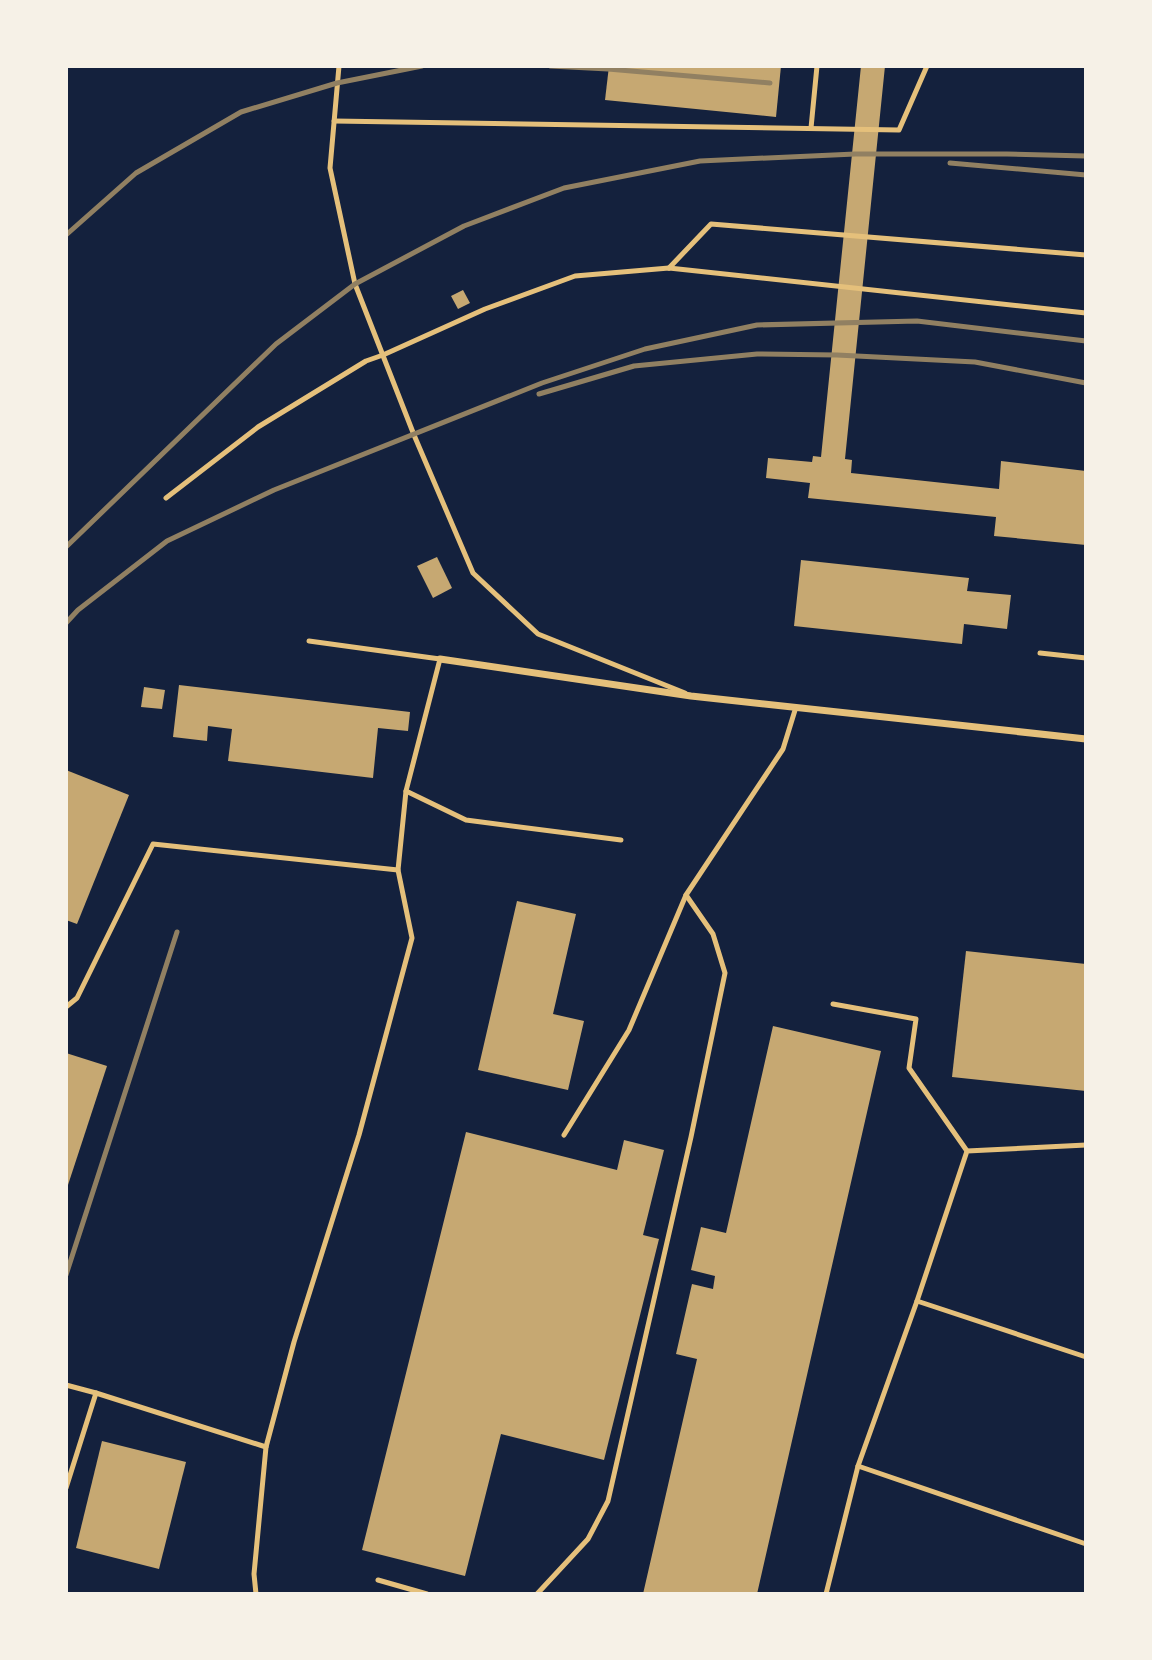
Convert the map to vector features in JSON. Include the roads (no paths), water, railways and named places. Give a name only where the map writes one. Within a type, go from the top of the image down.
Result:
[{"type":"street","points":[[440,659],[691,695],[1086,739]]},
{"type":"lane","points":[[338,66],[330,168],[355,284],[414,435],[474,573],[538,634],[691,695]]},
{"type":"lane","points":[[811,128],[817,66]]},
{"type":"lane","points":[[334,121],[899,130],[927,66]]},
{"type":"lane","points":[[669,268],[711,224],[1086,255]]},
{"type":"lane","points":[[166,498],[258,427],[366,361],[485,309],[575,276],[669,268],[1086,313]]},
{"type":"lane","points":[[257,1594],[254,1574],[266,1447],[294,1342],[359,1135],[412,938],[398,870],[406,791],[440,659],[309,641]]},
{"type":"lane","points":[[1040,653],[1086,658]]},
{"type":"lane","points":[[564,1135],[629,1030],[686,895],[783,749],[796,707]]},
{"type":"lane","points":[[406,791],[466,820],[621,840]]},
{"type":"lane","points":[[66,1007],[77,999],[153,844],[398,870]]},
{"type":"lane","points":[[537,1594],[588,1539],[608,1501],[691,1138],[725,973],[713,934],[686,895]]},
{"type":"lane","points":[[833,1004],[916,1019],[909,1068],[967,1151]]},
{"type":"lane","points":[[967,1151],[1086,1145]]},
{"type":"lane","points":[[826,1594],[858,1466],[967,1151]]},
{"type":"lane","points":[[917,1301],[1086,1357]]},
{"type":"lane","points":[[66,1385],[96,1392],[266,1447]]},
{"type":"lane","points":[[66,1489],[96,1392]]},
{"type":"lane","points":[[858,1466],[1086,1544]]},
{"type":"lane","points":[[377,1580],[427,1594]]},
{"type":"railway","points":[[66,235],[136,173],[241,112],[337,83],[422,66]]},
{"type":"railway","points":[[550,66],[770,83]]},
{"type":"railway","points":[[66,547],[276,344],[355,284],[464,226],[564,188],[700,161],[855,154],[1086,156]]},
{"type":"railway","points":[[950,163],[1086,175]]},
{"type":"railway","points":[[66,623],[78,610],[167,541],[274,490],[542,383],[645,349],[757,325],[917,321],[1086,341]]},
{"type":"railway","points":[[539,394],[634,366],[757,354],[975,362],[1086,383]]},
{"type":"railway","points":[[66,1275],[177,932]]}]
